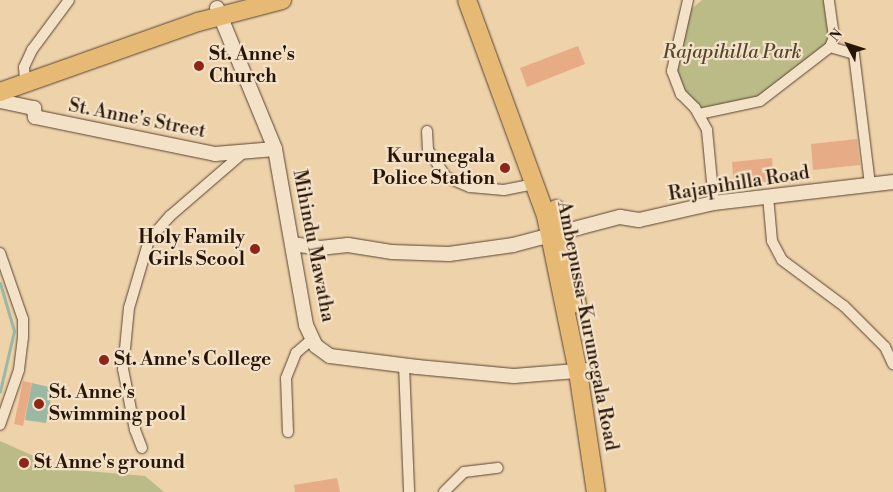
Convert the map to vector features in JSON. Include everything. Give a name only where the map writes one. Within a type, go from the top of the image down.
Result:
[{"type":"highway","points":[[0,82],[25,76],[217,8],[249,0]]},
{"type":"highway","points":[[217,8],[282,0]]},
{"type":"highway","name":"Ambepussa-Kurunegala Road","points":[[467,0],[536,184],[557,234]]},
{"type":"highway","name":"Ambepussa-Kurunegala Road","points":[[480,0],[557,234],[608,492]]},
{"type":"highway","points":[[0,92],[25,76]]},
{"type":"highway","name":"Ambepussa-Kurunegala Road","points":[[584,371],[596,492]]},
{"type":"street","points":[[25,76],[32,50],[69,0]]},
{"type":"street","points":[[688,0],[672,71],[681,94],[698,114],[707,130],[714,203]]},
{"type":"street","points":[[698,114],[760,101],[830,47],[834,37],[829,0]]},
{"type":"street","name":"Mihindu Mawatha","points":[[217,8],[275,148],[312,340],[330,356],[404,365],[514,376],[584,371]]},
{"type":"street","points":[[830,47],[854,54],[870,185]]},
{"type":"street","name":"St. Anne's Street","points":[[0,100],[34,108],[35,117],[216,154],[243,153],[275,148]]},
{"type":"street","points":[[427,131],[428,150],[446,177],[470,187],[504,190],[536,184]]},
{"type":"street","points":[[142,448],[135,430],[123,369],[129,308],[149,240],[170,216],[243,153]]},
{"type":"street","name":"Rajapihilla Road","points":[[292,244],[320,248],[348,244],[392,252],[449,254],[557,234],[620,217],[639,220],[714,203],[893,182]]},
{"type":"street","points":[[768,196],[772,241],[782,260],[844,306],[885,347],[893,364]]},
{"type":"street","points":[[0,253],[23,319],[19,370],[0,425]]},
{"type":"street","points":[[288,432],[286,378],[296,353],[312,340]]},
{"type":"street","points":[[404,365],[409,492]]},
{"type":"street","points":[[444,492],[473,468],[498,468]]},
{"type":"green space","name":"Rajapihilla Park","points":[[702,0],[829,0],[830,47],[774,92],[699,114],[681,94],[675,59],[688,12]]},
{"type":"green space","name":"St Anne's ground","points":[[0,441],[63,469],[145,476],[164,492],[0,492]]},
{"type":"shaded area","name":"St. Anne's Swimming pool","points":[[32,383],[53,388],[46,423],[25,420]]},
{"type":"building","points":[[578,46],[585,64],[527,87],[520,68]]},
{"type":"building","points":[[857,139],[860,165],[813,170],[811,144]]},
{"type":"building","points":[[772,158],[774,182],[734,186],[732,162]]},
{"type":"building","points":[[23,381],[32,383],[23,426],[14,424]]},
{"type":"building","points":[[337,478],[340,492],[295,492],[294,485]]},
{"type":"waterway","points":[[0,283],[14,331],[0,391]]},
{"type":"place","name":"St. Anne's Church","points":[[199,66]]},
{"type":"place","name":"Kurunegala Police Station","points":[[505,168]]},
{"type":"place","name":"Holy Family Girls Scool","points":[[255,249]]},
{"type":"place","name":"St. Anne's College","points":[[104,360]]},
{"type":"place","name":"St. Anne's Swimming pool","points":[[39,404]]},
{"type":"place","name":"St Anne's ground","points":[[24,463]]}]
